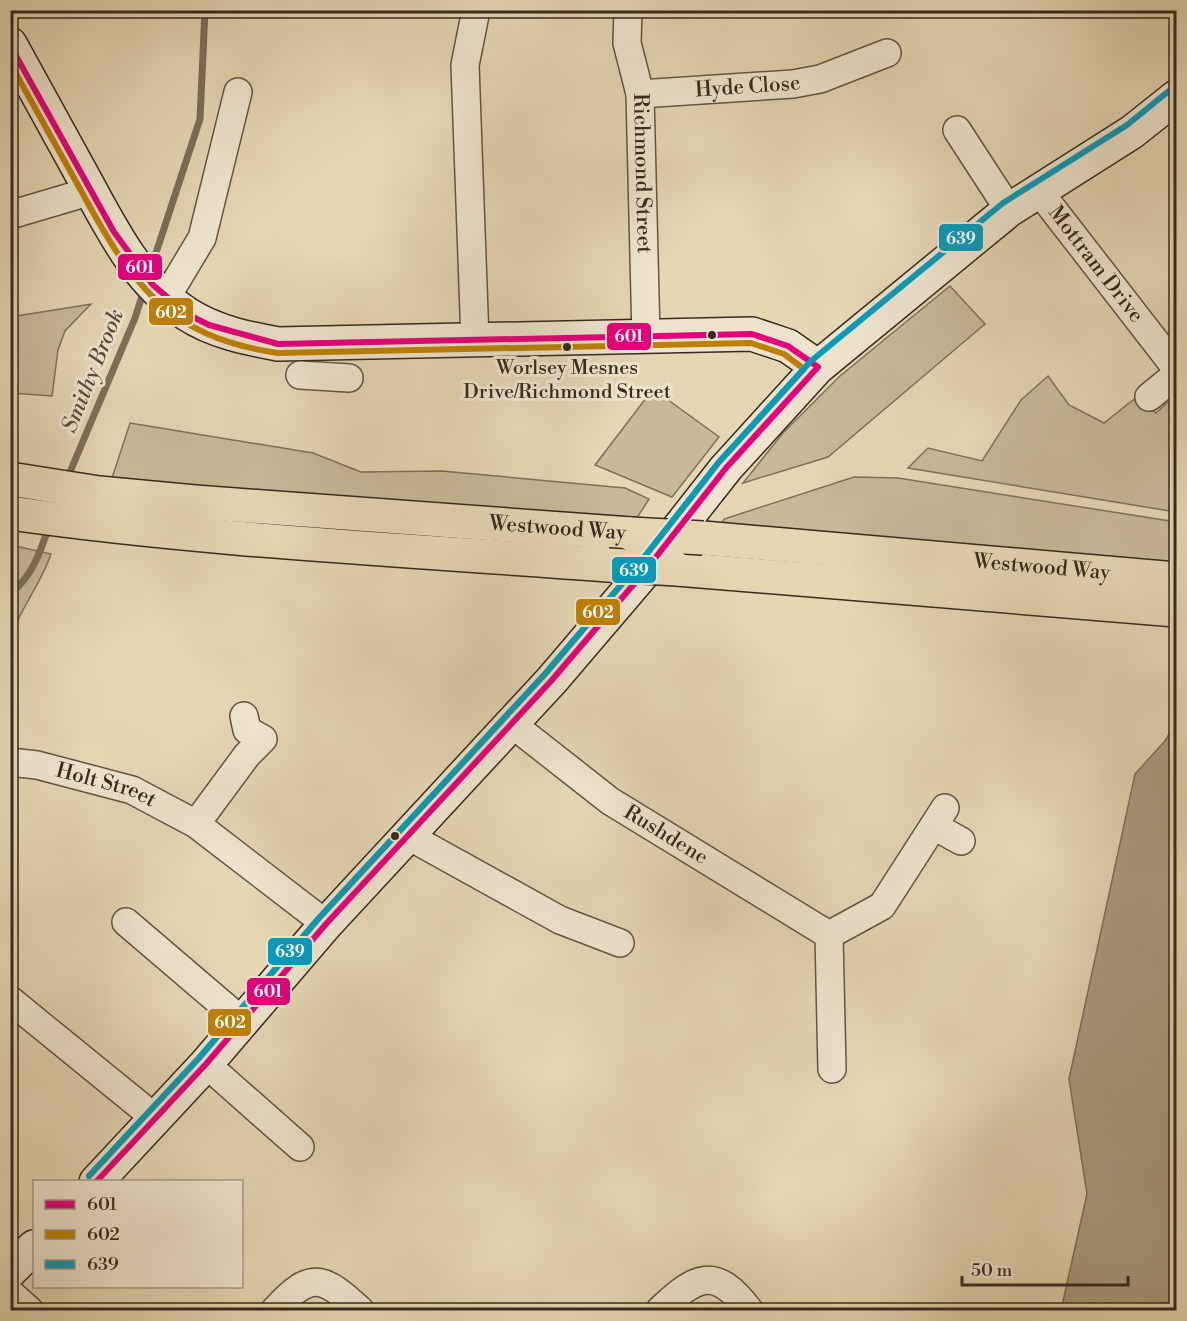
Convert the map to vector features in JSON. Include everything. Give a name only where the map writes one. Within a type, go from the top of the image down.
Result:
[{"type":"highway","name":"Westwood Way","points":[[15,480],[99,493],[703,538],[1176,579]]},
{"type":"highway","name":"Westwood Way","points":[[10,513],[87,524],[1176,610]]},
{"type":"main road","points":[[10,44],[116,238],[153,286],[186,314],[231,335],[278,344],[332,344],[752,334],[788,346],[819,367]]},
{"type":"main road","points":[[98,1180],[206,1064],[326,924],[410,837],[512,724],[645,571],[726,468],[819,367],[1009,210],[1132,132],[1176,97]]},
{"type":"main road","points":[[10,1271],[33,1248]]},
{"type":"street","points":[[475,340],[465,65],[476,10]]},
{"type":"street","name":"Richmond Street","points":[[628,10],[627,43],[640,94],[646,337]]},
{"type":"street","name":"Hyde Close","points":[[640,94],[793,84],[820,79],[848,57],[887,53]]},
{"type":"street","points":[[153,286],[202,238],[238,93]]},
{"type":"street","points":[[957,130],[1009,210]]},
{"type":"street","name":"Mottram Drive","points":[[1038,190],[1176,368]]},
{"type":"street","points":[[10,215],[91,191]]},
{"type":"street","points":[[300,375],[341,377],[332,344]]},
{"type":"street","points":[[1149,397],[1176,375]]},
{"type":"street","points":[[196,824],[248,755],[272,738],[247,730],[244,716]]},
{"type":"street","name":"Rushdene","points":[[512,724],[610,801],[829,935]]},
{"type":"street","name":"Holt Street","points":[[10,762],[37,765],[132,790],[196,824],[326,924]]},
{"type":"street","points":[[832,1069],[829,935],[882,906],[939,817],[961,842]]},
{"type":"street","points":[[410,837],[560,920],[620,943]]},
{"type":"street","points":[[126,922],[243,1022]]},
{"type":"street","points":[[10,1000],[155,1118]]},
{"type":"street","points":[[206,1064],[300,1147]]},
{"type":"street","points":[[660,1311],[683,1288],[702,1281],[722,1283],[733,1289],[749,1311]]},
{"type":"street","points":[[274,1311],[291,1292],[313,1282],[336,1288],[360,1311]]},
{"type":"street","points":[[10,1293],[29,1311]]},
{"type":"shaded area","points":[[950,286],[985,324],[828,457],[743,483],[783,433],[840,376]]},
{"type":"shaded area","points":[[91,304],[65,331],[58,350],[52,396],[11,393],[11,317]]},
{"type":"shaded area","points":[[1048,376],[1069,405],[1104,423],[1138,396],[1156,413],[1170,400],[1176,407],[1176,512],[908,468],[928,448],[982,461],[1021,400]]},
{"type":"shaded area","points":[[653,389],[719,437],[672,497],[595,465]]},
{"type":"shaded area","points":[[130,423],[313,453],[361,472],[442,471],[625,488],[649,499],[633,524],[111,481]]},
{"type":"shaded area","points":[[854,477],[898,478],[1176,522],[1176,563],[719,529],[724,519]]},
{"type":"shaded area","points":[[11,545],[51,554],[11,635]]},
{"type":"shaded area","points":[[1176,722],[1176,1310],[1061,1310],[1087,1194],[1069,1079],[1135,774],[1165,741]]},
{"type":"waterway","name":"Smithy Brook","points":[[151,268],[200,119],[205,10]]},
{"type":"waterway","name":"Smithy Brook","points":[[67,479],[135,318],[144,290]]},
{"type":"waterway","name":"Smithy Brook","points":[[10,593],[30,572],[49,526]]},
{"type":"transit line","name":"601","points":[[10,45],[114,232],[153,285],[187,314],[209,325],[278,344],[752,334],[788,346],[818,367],[726,468],[645,571],[552,680],[326,924],[206,1064],[98,1180]]},
{"type":"transit line","name":"602","points":[[10,63],[98,220],[135,277],[155,299],[179,318],[206,334],[239,345],[278,353],[751,343],[784,354],[804,369],[719,462],[638,565],[545,674],[319,918],[199,1058],[89,1176]]},
{"type":"transit line","name":"639","points":[[89,1176],[199,1058],[319,918],[545,674],[638,565],[719,462],[811,361],[1003,203],[1127,125],[1170,90]]},
{"type":"place","name":"Worlsey Mesnes Drive/Richmond Street","points":[[567,347]]}]
